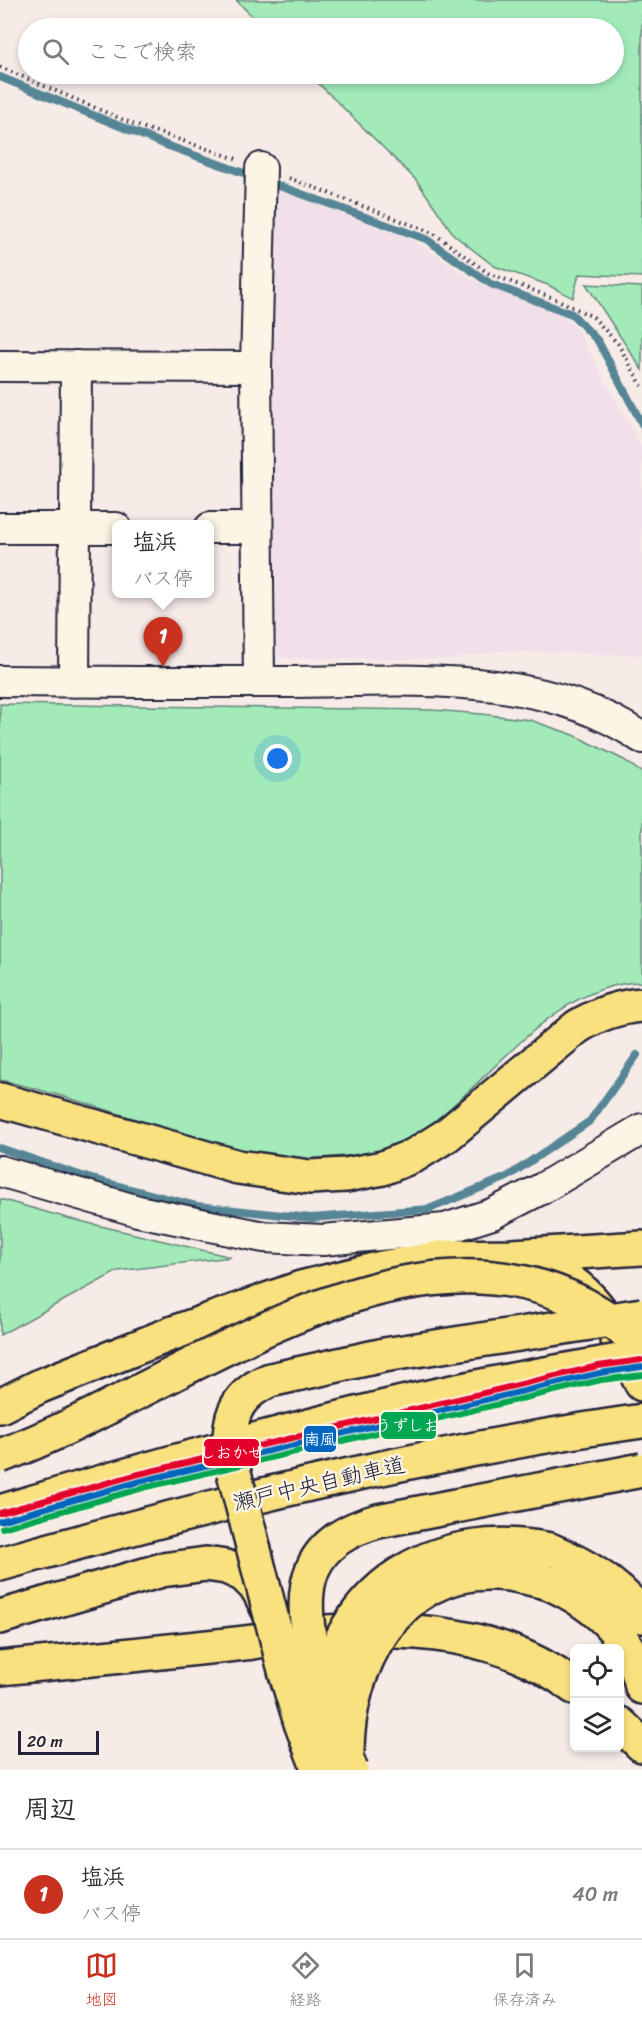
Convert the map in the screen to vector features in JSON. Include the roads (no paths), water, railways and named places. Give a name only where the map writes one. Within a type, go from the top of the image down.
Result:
[{"type":"highway","points":[[0,1100],[238,1167],[310,1177],[346,1175],[383,1168],[415,1155],[447,1135],[577,1026],[598,1014],[624,1006],[642,1005]]},
{"type":"highway","points":[[0,1406],[40,1386],[173,1333],[301,1288],[382,1268],[446,1257],[512,1256],[642,1248]]},
{"type":"highway","points":[[512,1256],[545,1266],[570,1279],[592,1299],[614,1332],[642,1384]]},
{"type":"highway","points":[[0,1456],[68,1427],[247,1337],[295,1316],[342,1299],[420,1282],[476,1276],[535,1284],[594,1310],[642,1345]]},
{"type":"highway","points":[[332,1769],[301,1723],[269,1612],[231,1461],[228,1438],[231,1418],[240,1400],[253,1387],[270,1380],[384,1355],[642,1315]]},
{"type":"highway","points":[[0,1512],[140,1471],[366,1411],[509,1380],[642,1357]]},
{"type":"highway","name":"瀬戸中央自動車道","points":[[0,1564],[152,1521],[379,1467],[642,1421]]},
{"type":"highway","points":[[332,1769],[328,1714],[304,1615],[308,1585],[313,1569],[324,1551],[340,1536],[358,1526],[642,1470]]},
{"type":"highway","points":[[332,1769],[321,1710],[334,1652],[350,1624],[370,1598],[394,1578],[422,1561],[454,1549],[485,1544],[519,1544],[550,1550],[581,1563],[609,1582],[642,1616]]},
{"type":"highway","points":[[0,1617],[162,1570],[206,1564],[226,1567],[244,1575],[258,1589],[269,1612]]},
{"type":"highway","points":[[332,1769],[347,1726],[352,1698],[362,1667],[375,1640],[415,1597],[441,1584],[467,1575],[495,1573],[522,1577],[549,1583],[574,1594],[598,1611],[616,1630],[630,1652],[642,1687]]},
{"type":"highway","points":[[0,1668],[246,1643],[326,1632],[400,1632],[447,1634],[486,1643],[525,1657],[570,1685]]},
{"type":"highway","points":[[624,1728],[642,1747],[636,1770]]},
{"type":"street","points":[[259,682],[256,367],[261,175]]},
{"type":"street","points":[[0,366],[256,367]]},
{"type":"street","points":[[74,682],[76,366]]},
{"type":"street","points":[[0,528],[112,528]]},
{"type":"street","points":[[214,528],[257,528]]},
{"type":"street","points":[[0,681],[458,683],[490,686],[552,698],[582,708],[642,738]]},
{"type":"street","points":[[0,1171],[138,1211],[264,1237],[322,1240],[446,1229],[492,1214],[543,1188],[642,1129]]},
{"type":"waterway","points":[[0,77],[166,145],[426,239],[491,284],[572,314],[598,341],[642,424]]},
{"type":"waterway","points":[[0,1148],[88,1178],[197,1206],[311,1218],[429,1209],[507,1177],[590,1121],[637,1055]]},
{"type":"place","name":"塩浜","points":[[163,667]]}]
